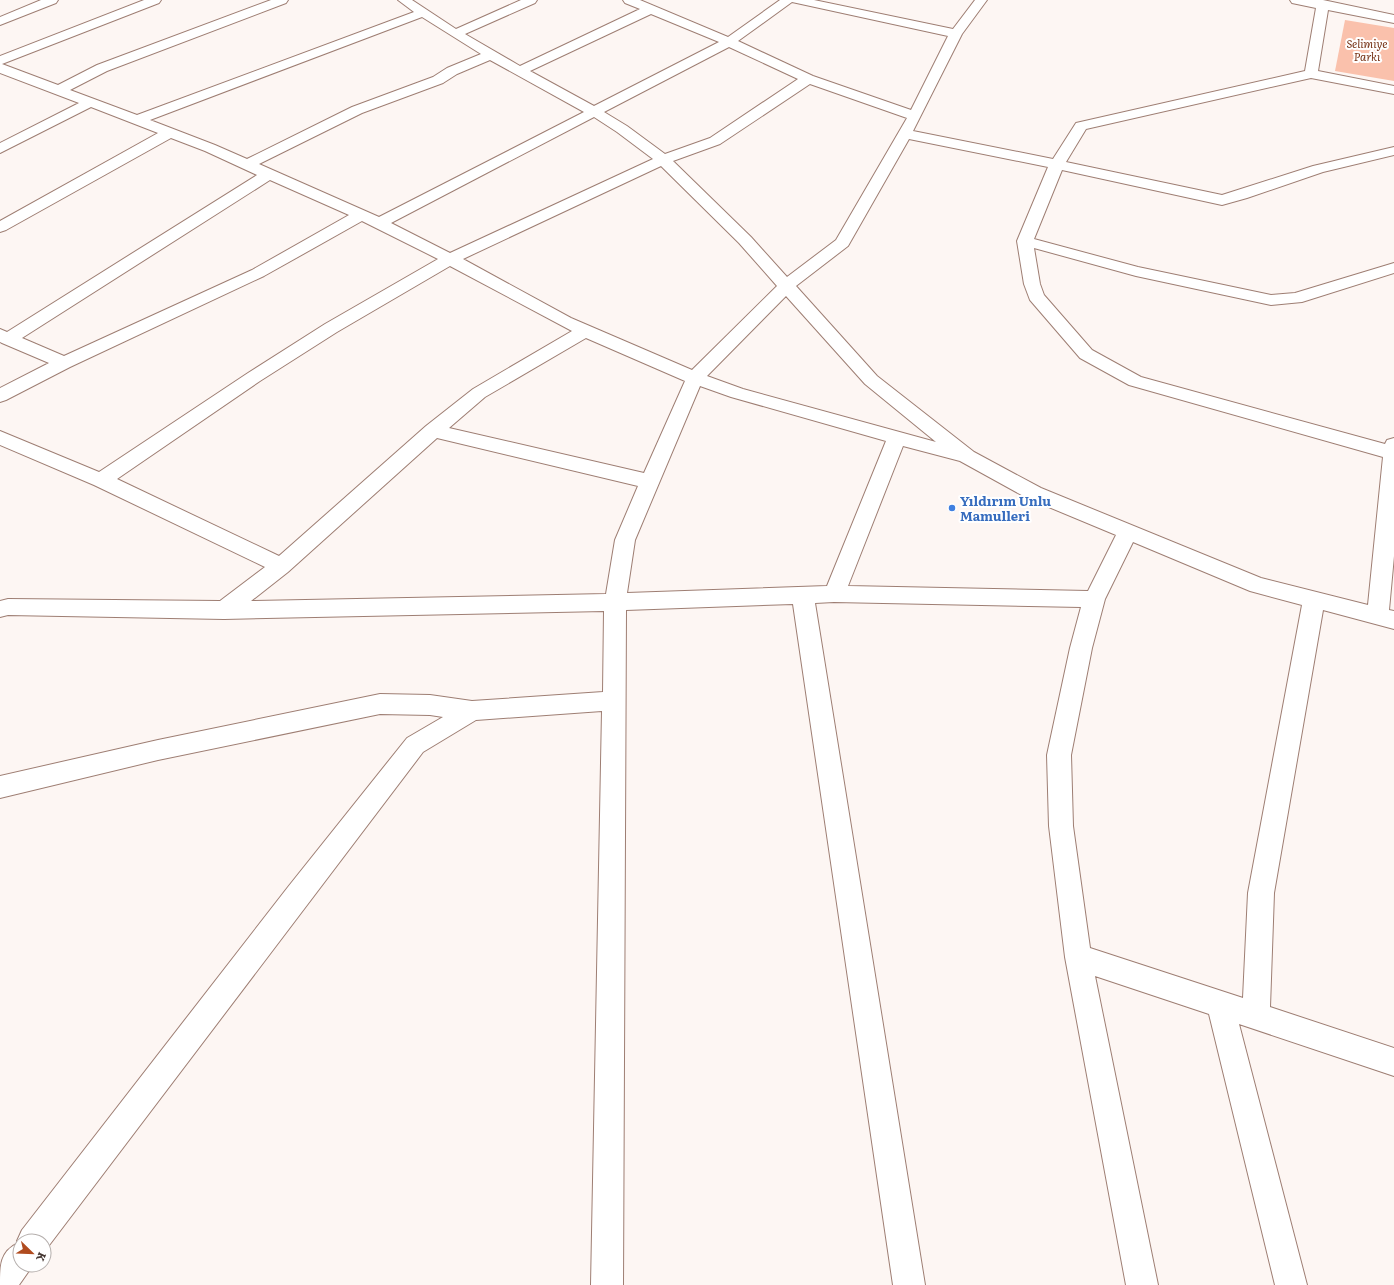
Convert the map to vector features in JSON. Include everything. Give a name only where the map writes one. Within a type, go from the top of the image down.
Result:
[{"type":"street","points":[[0,22],[52,0]]},
{"type":"street","points":[[0,61],[155,0]]},
{"type":"street","points":[[59,90],[102,68],[282,0]]},
{"type":"street","points":[[404,0],[491,55],[595,112],[622,129],[663,160],[744,240],[871,380],[967,458],[1034,493],[1257,585],[1386,618],[1394,450],[1249,414],[1135,380],[1086,354],[1036,296],[1032,284],[1025,241],[1057,164],[1081,126],[1311,74],[1394,90]]},
{"type":"street","points":[[456,34],[531,0]]},
{"type":"street","points":[[629,0],[729,42],[808,79],[916,116]]},
{"type":"street","points":[[379,223],[729,42],[788,0]]},
{"type":"street","points":[[797,0],[956,34]]},
{"type":"street","points":[[606,1285],[615,602],[625,540],[695,378],[786,286],[842,243],[916,116],[956,34],[981,0]]},
{"type":"street","points":[[1296,0],[1394,18]]},
{"type":"street","points":[[119,3],[132,8]]},
{"type":"street","points":[[1311,74],[1323,4]]},
{"type":"street","points":[[520,71],[651,9]]},
{"type":"street","points":[[138,120],[422,12]]},
{"type":"street","points":[[246,164],[357,110],[438,80],[452,71],[491,55]]},
{"type":"street","points":[[5,73],[59,90],[210,148],[379,223],[450,259],[565,322],[695,378],[737,393],[967,458]]},
{"type":"street","points":[[101,480],[254,377],[330,328],[450,259],[663,160],[715,141],[808,79]]},
{"type":"street","points":[[0,149],[91,102]]},
{"type":"street","points":[[0,227],[169,133]]},
{"type":"street","points":[[905,134],[1057,164],[1222,200],[1242,195],[1318,169],[1394,151]]},
{"type":"street","points":[[4,337],[267,174]]},
{"type":"street","points":[[0,396],[64,363],[258,273],[360,215]]},
{"type":"street","points":[[1025,241],[1136,271],[1271,300],[1296,298],[1394,268]]},
{"type":"street","points":[[224,610],[281,566],[433,431],[479,393],[585,331]]},
{"type":"street","points":[[4,337],[64,363]]},
{"type":"street","points":[[433,431],[651,482]]},
{"type":"street","points":[[0,438],[101,480],[281,566]]},
{"type":"street","points":[[834,594],[896,438]]},
{"type":"street","points":[[1128,532],[1094,600],[1081,648],[1059,755],[1061,826],[1078,956],[1142,1285]]},
{"type":"street","points":[[3,606],[224,610],[615,602],[834,594],[1094,600]]},
{"type":"street","points":[[803,596],[909,1285]]},
{"type":"street","points":[[1256,1016],[1261,893],[1314,600]]},
{"type":"street","points":[[0,787],[158,750],[380,704],[430,705],[472,711],[614,702]]},
{"type":"street","points":[[39,1233],[297,896],[415,745],[472,711]]},
{"type":"street","points":[[1078,956],[1394,1062]]},
{"type":"street","points":[[1220,1004],[1291,1285]]},
{"type":"street","points":[[0,1284],[12,1268]]},
{"type":"green space","name":"Selimiye Parkı","points":[[1345,20],[1394,28],[1394,81],[1335,71]]},
{"type":"place","name":"Yıldırım Unlu Mamulleri","points":[[952,508]]}]
